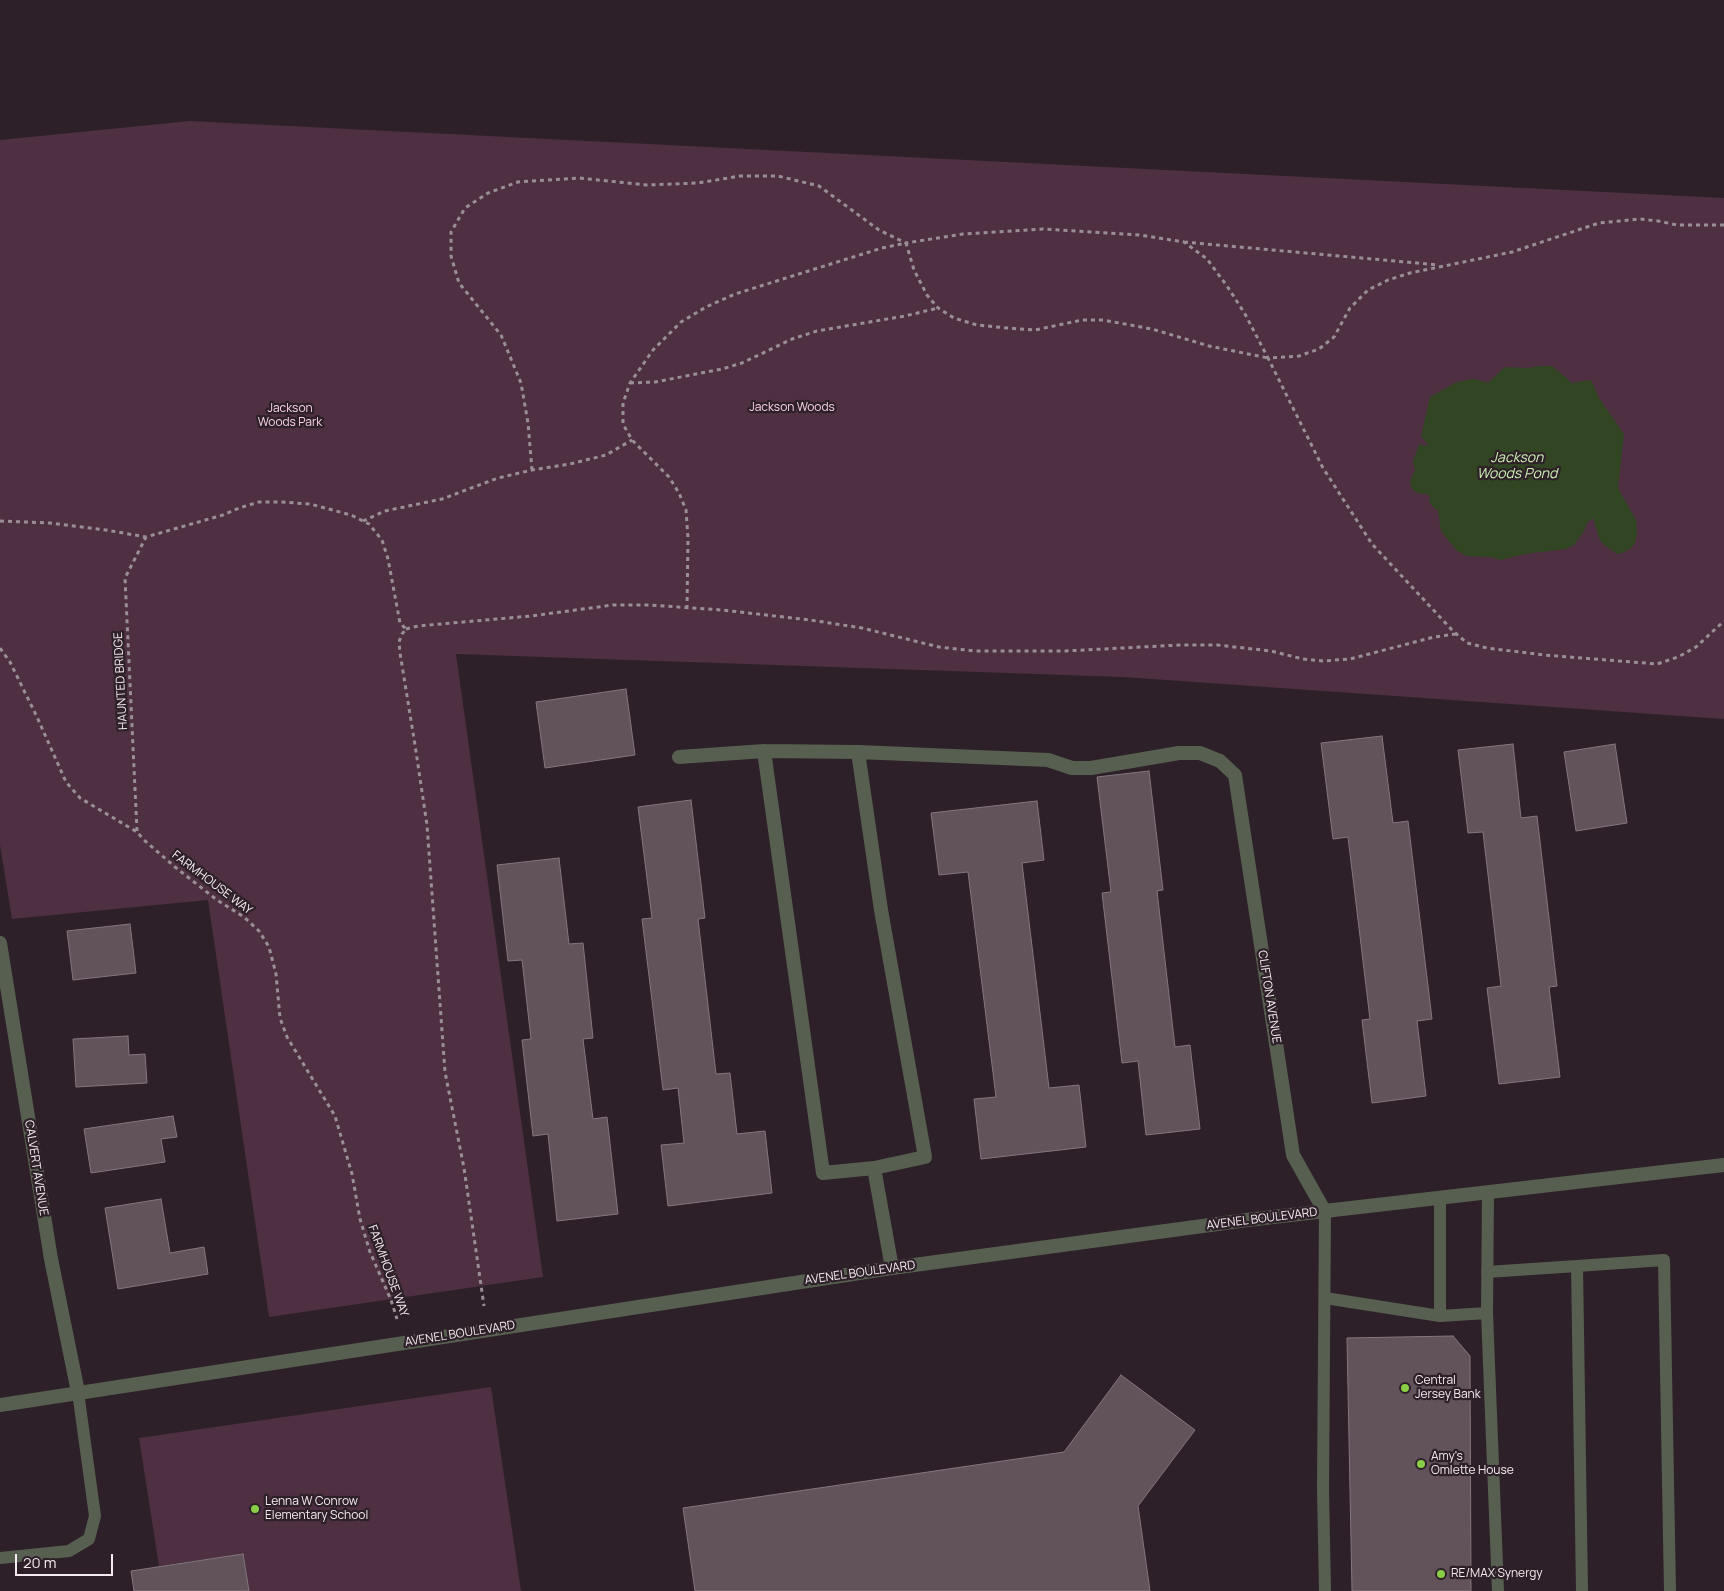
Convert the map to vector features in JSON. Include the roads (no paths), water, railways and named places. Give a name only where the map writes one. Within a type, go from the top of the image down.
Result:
[{"type":"street","points":[[679,757],[764,751],[858,752],[881,910],[925,1157],[874,1168],[822,1173],[764,751]]},
{"type":"street","name":"CLIFTON AVENUE","points":[[858,752],[1048,760],[1072,768],[1091,768],[1179,753],[1200,754],[1220,761],[1235,775],[1293,1155],[1325,1212]]},
{"type":"street","name":"CALVERT AVENUE","points":[[0,944],[51,1259],[78,1392]]},
{"type":"street","name":"AVENEL BOULEVARD","points":[[0,1404],[892,1268],[1247,1220],[1724,1165]]},
{"type":"street","points":[[874,1168],[892,1268]]},
{"type":"lane","points":[[1488,1192],[1487,1313],[1498,1591]]},
{"type":"lane","points":[[1440,1197],[1440,1316]]},
{"type":"lane","points":[[1325,1212],[1323,1489],[1325,1591]]},
{"type":"lane","points":[[1487,1272],[1664,1260],[1670,1591]]},
{"type":"lane","points":[[1577,1266],[1582,1591]]},
{"type":"lane","points":[[1325,1298],[1440,1316],[1487,1313]]},
{"type":"lane","points":[[0,1558],[69,1551],[89,1539],[95,1516],[78,1392]]},
{"type":"water","name":"Jackson Woods Pond","points":[[1552,366],[1572,383],[1591,380],[1599,398],[1624,434],[1618,488],[1636,520],[1637,533],[1635,543],[1630,549],[1622,553],[1617,554],[1604,545],[1599,538],[1593,518],[1587,523],[1574,545],[1566,549],[1524,554],[1501,560],[1490,557],[1466,556],[1456,550],[1441,531],[1438,511],[1429,501],[1430,497],[1427,494],[1420,494],[1414,491],[1411,487],[1410,481],[1415,470],[1413,461],[1420,443],[1424,446],[1428,445],[1421,436],[1430,397],[1455,383],[1466,380],[1474,379],[1488,383],[1505,367],[1528,368]]},
{"type":"place","name":"Central Jersey Bank","points":[[1405,1388]]},
{"type":"place","name":"Amy's Omlette House","points":[[1421,1464]]},
{"type":"place","name":"Lenna W Conrow Elementary School","points":[[255,1509]]},
{"type":"place","name":"RE/MAX Synergy","points":[[1441,1574]]},
{"type":"park label","name":"Jackson Woods","points":[[792,408]]},
{"type":"park label","name":"Jackson Woods Park","points":[[290,416]]}]
